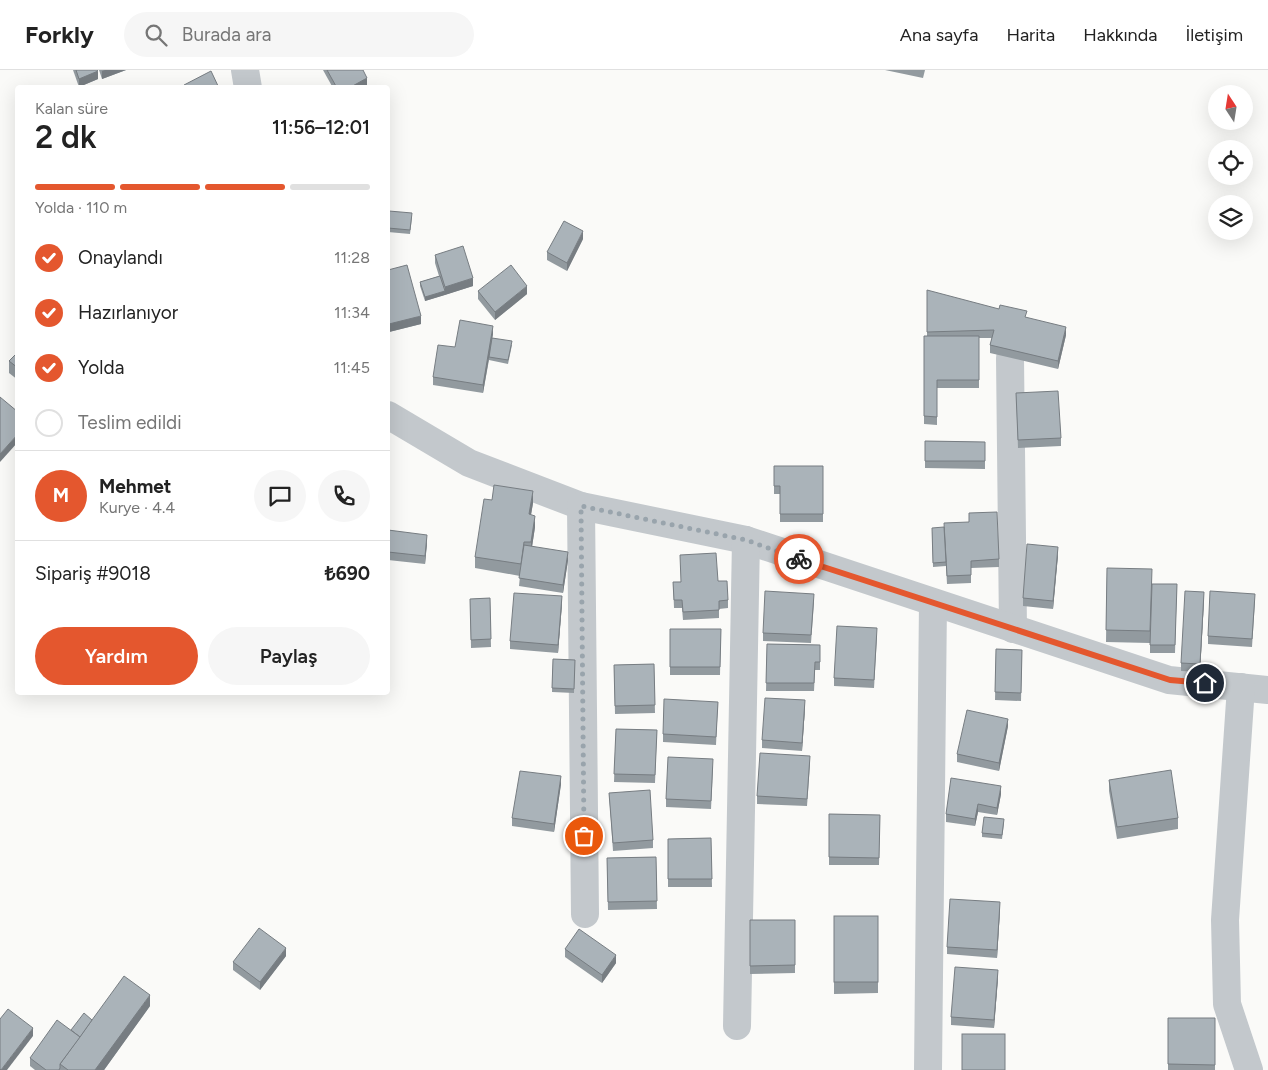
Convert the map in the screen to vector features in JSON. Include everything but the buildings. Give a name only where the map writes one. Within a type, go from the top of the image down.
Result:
[{"type":"street","points":[[245,70],[248,85]]},
{"type":"street","points":[[1010,358],[1013,629]]},
{"type":"street","points":[[390,416],[469,463],[581,506],[746,540],[1170,680],[1268,690]]},
{"type":"street","points":[[581,506],[585,914]]},
{"type":"street","points":[[737,1026],[746,540]]},
{"type":"street","points":[[928,1070],[933,603]]},
{"type":"street","points":[[1241,687],[1225,920],[1227,1004],[1249,1070]]},
{"type":"way so far","points":[[584,836],[581,506],[746,540],[799,559]]},
{"type":"route","points":[[799,559],[1170,680],[1205,683]]}]
